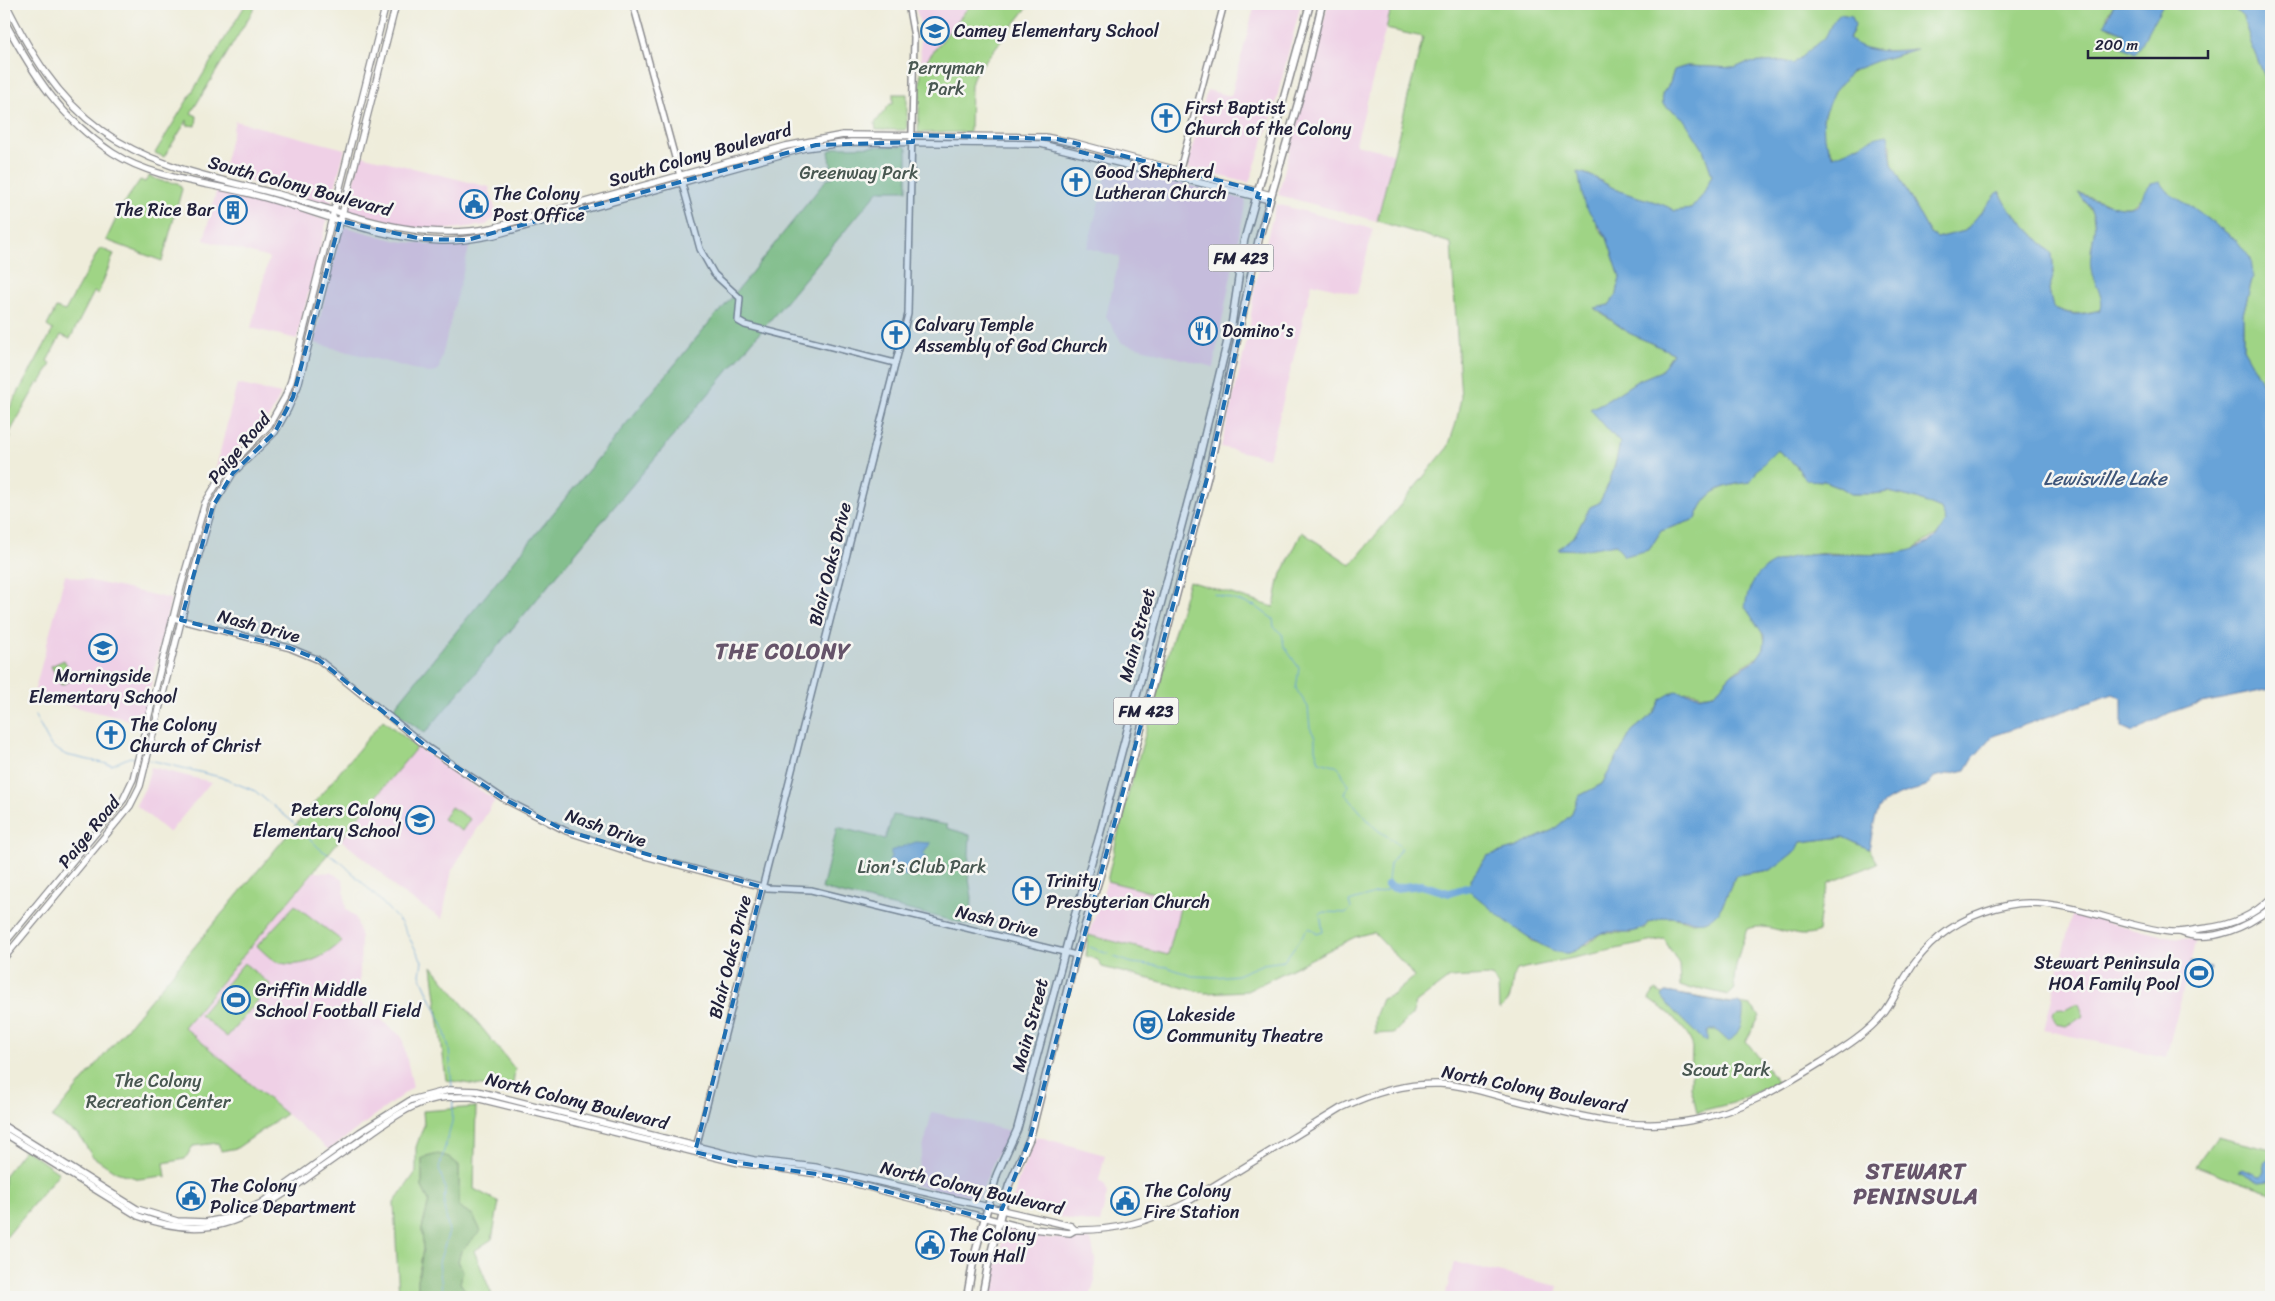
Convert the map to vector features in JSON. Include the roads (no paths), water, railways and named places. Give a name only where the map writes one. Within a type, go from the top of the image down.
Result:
[{"type":"main road","name":"South Colony Boulevard","points":[[6,4],[31,52],[53,83],[71,103],[101,130],[128,147],[159,162],[249,190],[331,219],[394,235],[457,240],[494,235],[680,176],[826,136],[1023,136],[1057,139],[1270,197]]},
{"type":"main road","name":"Paige Road","points":[[4,944],[123,800],[133,779],[173,618],[205,503],[216,483],[269,425],[283,401],[291,381],[386,4]]},
{"type":"main road","name":"Paige Road","points":[[4,958],[130,806],[140,786],[181,620],[213,506],[233,473],[268,440],[288,409],[302,371],[396,4]]},
{"type":"main road","name":"Main Street","points":[[967,1297],[984,1218],[997,1174],[1017,1130],[1105,813],[1196,472],[1232,322],[1244,241],[1310,4]]},
{"type":"main road","name":"Main Street","points":[[982,1297],[1002,1209],[1013,1174],[1030,1138],[1076,956],[1118,816],[1208,475],[1270,197],[1299,98],[1322,4]]},
{"type":"main road","name":"South Colony Boulevard","points":[[4,20],[44,89],[68,117],[114,153],[139,166],[160,174],[283,196],[333,212],[422,236],[492,228],[682,183],[816,145],[851,142],[1028,143],[1077,151],[1179,173]]},
{"type":"main road","points":[[1304,26],[1316,29]]},
{"type":"main road","points":[[1077,151],[1079,144]]},
{"type":"main road","points":[[1103,158],[1105,151]]},
{"type":"main road","points":[[347,156],[357,157]]},
{"type":"main road","points":[[283,196],[286,204]]},
{"type":"main road","points":[[451,234],[457,240]]},
{"type":"main road","points":[[313,292],[322,294]]},
{"type":"main road","points":[[1232,322],[1242,323]]},
{"type":"main road","points":[[160,670],[164,678],[159,696],[162,700]]},
{"type":"main road","points":[[1105,813],[1118,816]]},
{"type":"main road","name":"North Colony Boulevard","points":[[4,1133],[138,1216],[157,1223],[194,1225],[247,1211],[393,1110],[411,1100],[449,1090],[490,1093],[696,1149],[739,1163],[830,1176],[984,1218],[1050,1232],[1070,1233],[1075,1230],[1118,1227],[1161,1215],[1184,1204],[1341,1108],[1363,1097],[1390,1089],[1426,1084],[1450,1085],[1570,1114],[1617,1123],[1666,1124],[1695,1120],[1728,1112],[1787,1083],[1853,1042],[1886,1011],[1914,964],[1936,939],[1965,920],[2000,907],[2029,903],[2055,905],[2161,930],[2180,932],[2231,923],[2252,913],[2271,898]]},
{"type":"main road","name":"North Colony Boulevard","points":[[2180,932],[2188,936],[2234,930],[2248,924],[2271,908]]},
{"type":"main road","name":"North Colony Boulevard","points":[[4,1126],[137,1209],[158,1217],[194,1225]]},
{"type":"main road","name":"North Colony Boulevard","points":[[696,1149],[754,1160],[815,1167],[1002,1209],[1071,1226],[1075,1230]]},
{"type":"main road","points":[[968,1288],[971,1297]]},
{"type":"street","points":[[632,4],[704,258],[714,274],[740,298],[738,316],[741,323],[895,363]]},
{"type":"street","name":"Blair Oaks Drive","points":[[696,1149],[908,314],[914,37],[908,4]]},
{"type":"street","points":[[1179,173],[1224,4]]},
{"type":"street","name":"Nash Drive","points":[[173,618],[290,648],[319,660],[444,758],[504,799],[566,831],[633,853],[762,887],[780,890],[811,890],[1076,956]]},
{"type":"water","points":[[2114,4],[2163,4],[2141,46],[2135,53],[2121,46],[2124,33],[2105,25]]},
{"type":"water","points":[[2229,4],[2271,4],[2271,84],[2265,77],[2253,49],[2243,17]]},
{"type":"water","name":"Lewisville Lake","points":[[1839,14],[1852,16],[1855,25],[1849,39],[1865,48],[1882,51],[1917,49],[1852,71],[1834,92],[1823,117],[1824,138],[1833,156],[1873,138],[1888,135],[1892,164],[1930,234],[1937,238],[1965,231],[1999,191],[2008,207],[2052,254],[2054,273],[2049,290],[2053,307],[2071,314],[2093,312],[2101,310],[2102,305],[2090,262],[2094,221],[2091,209],[2078,193],[2114,206],[2128,207],[2133,206],[2138,201],[2151,184],[2160,182],[2171,195],[2194,208],[2237,241],[2251,259],[2253,276],[2243,314],[2243,348],[2265,387],[2271,392],[2271,689],[2192,705],[2169,713],[2133,732],[2122,727],[2122,698],[2113,694],[1993,736],[1973,758],[1966,770],[1934,777],[1926,787],[1900,795],[1883,804],[1875,818],[1869,849],[1843,837],[1801,842],[1797,850],[1771,870],[1736,875],[1723,904],[1712,918],[1706,921],[1666,917],[1649,922],[1639,930],[1602,933],[1574,951],[1569,953],[1559,952],[1546,947],[1518,930],[1472,893],[1471,879],[1487,856],[1517,847],[1553,830],[1571,815],[1579,796],[1602,784],[1632,731],[1653,714],[1661,699],[1675,691],[1703,696],[1714,694],[1732,674],[1756,660],[1764,648],[1765,637],[1745,607],[1756,577],[1777,562],[1806,555],[1872,555],[1903,552],[1929,542],[1946,521],[1941,509],[1914,498],[1889,492],[1851,494],[1842,488],[1824,481],[1806,480],[1793,463],[1777,450],[1758,469],[1750,482],[1731,485],[1716,491],[1700,509],[1696,519],[1661,531],[1649,550],[1624,556],[1616,544],[1582,550],[1558,549],[1575,535],[1590,507],[1599,503],[1614,467],[1620,443],[1590,409],[1637,381],[1661,371],[1673,353],[1629,333],[1595,308],[1609,305],[1617,294],[1620,277],[1607,238],[1584,204],[1578,172],[1589,175],[1627,194],[1662,204],[1675,211],[1691,209],[1703,195],[1712,175],[1703,149],[1683,118],[1663,104],[1662,94],[1670,83],[1674,70],[1687,66],[1735,68],[1746,63],[1783,61],[1793,64],[1826,36]]},
{"type":"water","points":[[916,842],[931,843],[923,854],[926,857],[918,874],[905,876],[891,865],[889,860],[891,858],[891,851]]},
{"type":"water","name":"Stewart Peninsula HOA Family Pool","points":[[2191,962],[2211,967],[2207,983],[2187,978]]},
{"type":"water","points":[[1666,992],[1727,1003],[1738,1003],[1743,1007],[1742,1022],[1739,1030],[1729,1042],[1716,1030],[1710,1030],[1707,1032],[1707,1042],[1690,1028],[1670,1006],[1662,996]]},
{"type":"water","points":[[2266,1159],[2271,1162],[2271,1181],[2259,1182],[2239,1171],[2242,1169],[2261,1177],[2264,1171],[2263,1162]]},
{"type":"waterway","points":[[1114,957],[1132,963],[1167,967],[1192,976],[1216,977],[1237,975],[1263,964],[1284,961],[1308,928],[1314,930],[1316,934],[1323,932],[1320,914],[1325,912],[1347,913],[1351,908],[1349,902],[1387,890],[1390,864],[1401,848],[1376,828],[1348,797],[1345,793],[1349,785],[1341,771],[1331,764],[1319,761],[1315,749],[1315,737],[1310,728],[1308,707],[1296,689],[1299,668],[1284,646],[1282,634],[1274,627],[1273,619],[1255,606],[1214,594]]},
{"type":"waterway","points":[[35,716],[51,746],[66,755],[112,765],[130,757],[136,758]]},
{"type":"waterway","points":[[150,760],[220,777],[255,791],[294,823],[320,849],[342,863],[379,899],[401,923],[422,961],[420,975],[443,1026],[449,1048],[452,1088]]},
{"type":"waterway","points":[[1388,885],[1395,888],[1421,885],[1449,893],[1480,884]]},
{"type":"waterway","points":[[1090,947],[1108,954]]},
{"type":"waterway","points":[[443,1297],[439,1262],[449,1232],[444,1207],[445,1188],[439,1168],[452,1122],[453,1099]]},
{"type":"place","name":"Camey Elementary School","points":[[935,31]]},
{"type":"place","name":"First Baptist Church of the Colony","points":[[1166,118]]},
{"type":"place","name":"Good Shepherd Lutheran Church","points":[[1076,182]]},
{"type":"place","name":"The Colony Post Office","points":[[474,204]]},
{"type":"place","name":"The Rice Bar","points":[[233,210]]},
{"type":"place","name":"Domino's","points":[[1203,331]]},
{"type":"place","name":"Calvary Temple Assembly of God Church","points":[[896,335]]},
{"type":"place","name":"Morningside Elementary School","points":[[103,648]]},
{"type":"place","name":"The Colony Church of Christ","points":[[111,735]]},
{"type":"place","name":"Peters Colony Elementary School","points":[[420,820]]},
{"type":"place","name":"Trinity Presbyterian Church","points":[[1027,891]]},
{"type":"place","name":"Stewart Peninsula HOA Family Pool","points":[[2199,973]]},
{"type":"place","name":"Griffin Middle School Football Field","points":[[236,1000]]},
{"type":"place","name":"Lakeside Community Theatre","points":[[1148,1025]]},
{"type":"place","name":"The Colony Police Department","points":[[191,1196]]},
{"type":"place","name":"The Colony Fire Station","points":[[1125,1201]]},
{"type":"place","name":"The Colony Town Hall","points":[[930,1245]]},
{"type":"district","name":"THE COLONY","points":[[783,651]]},
{"type":"district","name":"STEWART PENINSULA","points":[[1916,1184]]},
{"type":"park label","name":"Perryman Park","points":[[946,78]]},
{"type":"park label","name":"Greenway Park","points":[[859,173]]},
{"type":"park label","name":"Lion's Club Park","points":[[922,867]]},
{"type":"park label","name":"Scout Park","points":[[1726,1070]]},
{"type":"park label","name":"The Colony Recreation Center","points":[[158,1091]]}]
